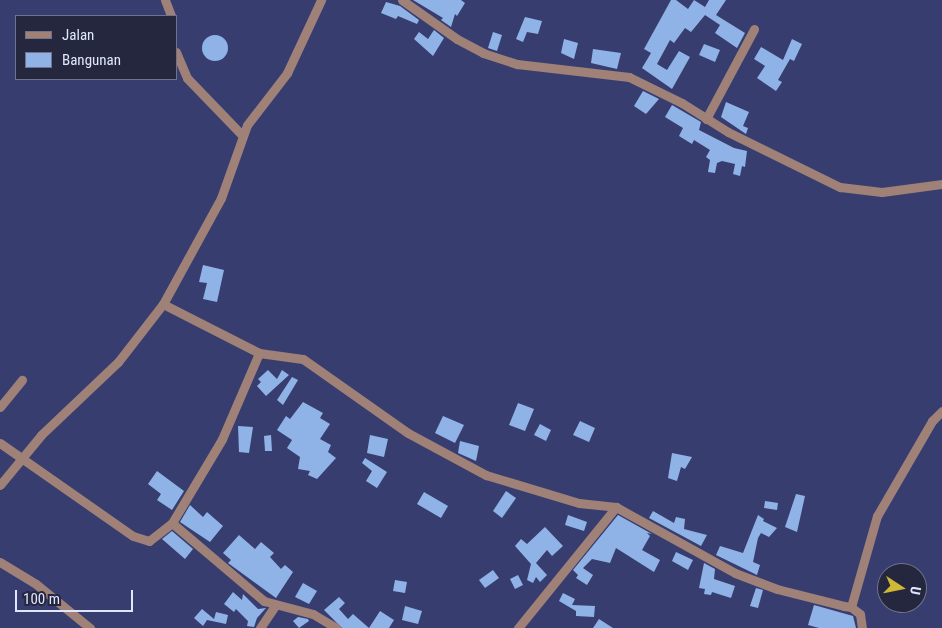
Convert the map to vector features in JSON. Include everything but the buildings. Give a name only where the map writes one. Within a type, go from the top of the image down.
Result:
[{"type":"street","points":[[166,0],[171,15]]},
{"type":"street","points":[[0,486],[41,435],[118,362],[163,304],[221,198],[242,135],[255,113],[287,73],[321,0]]},
{"type":"street","points":[[402,0],[458,39],[483,53],[517,64],[622,75],[682,103],[706,119],[851,190],[898,192],[942,184]]},
{"type":"street","points":[[706,119],[754,29]]},
{"type":"street","points":[[178,57],[187,78],[242,135]]},
{"type":"street","points":[[163,304],[259,353],[303,359],[408,433],[486,475],[579,503],[616,507],[735,573],[777,589],[851,607],[860,614],[862,628]]},
{"type":"street","points":[[0,444],[24,458],[139,540],[148,541],[172,523],[222,439],[259,353]]},
{"type":"street","points":[[0,407],[22,380]]},
{"type":"street","points":[[851,607],[871,533],[932,421],[942,411]]},
{"type":"street","points":[[518,628],[616,507]]},
{"type":"street","points":[[172,523],[256,596],[275,606],[313,614],[336,628]]},
{"type":"street","points":[[0,562],[36,584],[90,628]]},
{"type":"street","points":[[260,628],[275,606]]}]
